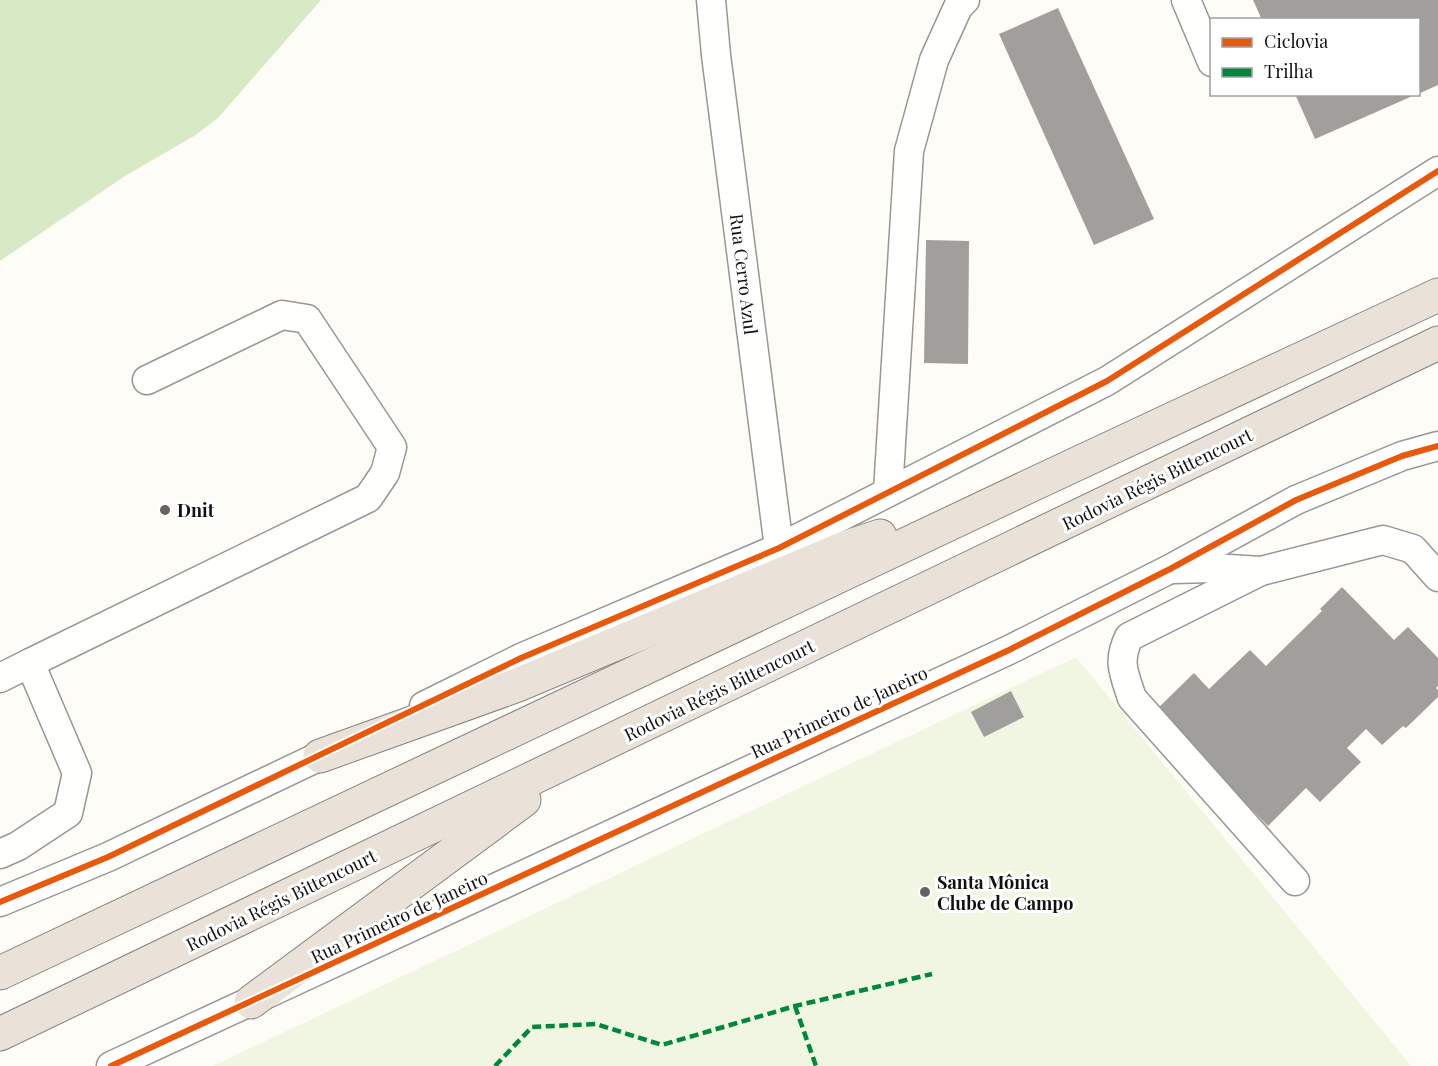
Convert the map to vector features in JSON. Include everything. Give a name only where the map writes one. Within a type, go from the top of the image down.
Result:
[{"type":"highway","points":[[0,973],[1438,295]]},
{"type":"highway","name":"Rodovia Régis Bittencourt","points":[[0,1034],[1438,343]]},
{"type":"highway","points":[[320,756],[515,686],[847,547],[1040,481]]},
{"type":"highway","points":[[251,1002],[584,754]]},
{"type":"street","name":"Rua Cerro Azul","points":[[711,0],[716,55],[779,548]]},
{"type":"street","points":[[888,492],[909,151],[934,60],[958,7],[965,0]]},
{"type":"street","points":[[1186,0],[1210,57]]},
{"type":"street","points":[[0,902],[108,857],[521,658],[779,548],[1107,381],[1438,171]]},
{"type":"street","points":[[0,678],[368,498],[385,473],[392,447],[307,319],[282,315],[147,380]]},
{"type":"street","name":"Rua Primeiro de Janeiro","points":[[111,1066],[1010,650],[1170,569],[1296,500],[1402,456],[1438,446]]},
{"type":"street","points":[[1295,881],[1132,698],[1122,668],[1122,651],[1129,637],[1261,572],[1383,540],[1413,549],[1438,577]]},
{"type":"street","points":[[1170,569],[1213,568],[1261,572]]},
{"type":"street","points":[[0,855],[18,846],[68,813],[77,773],[30,663]]},
{"type":"green space","points":[[0,0],[321,0],[218,118],[194,136],[125,176],[0,261]]},
{"type":"green space","name":"Santa Mônica Clube de Campo","points":[[1076,657],[1411,1066],[213,1066]]},
{"type":"building","points":[[1253,0],[1438,0],[1438,85],[1420,93],[1420,18],[1261,18]]},
{"type":"building","points":[[1058,8],[1154,219],[1094,245],[999,34]]},
{"type":"building","points":[[1296,96],[1412,96],[1315,139]]},
{"type":"building","points":[[926,240],[969,241],[968,364],[924,363]]},
{"type":"building","points":[[1342,587],[1394,640],[1408,627],[1438,658],[1438,686],[1436,688],[1438,697],[1406,728],[1403,726],[1382,745],[1366,729],[1347,748],[1361,762],[1320,802],[1306,788],[1268,826],[1155,711],[1194,673],[1209,689],[1250,650],[1266,666],[1322,611],[1320,609]]},
{"type":"building","points":[[1011,691],[1024,717],[984,737],[971,712]]},
{"type":"marked path","points":[[495,1066],[532,1027],[596,1024],[662,1045],[795,1006],[932,974]]},
{"type":"marked path","points":[[795,1006],[816,1066]]},
{"type":"cycle path","points":[[0,902],[108,857],[521,658],[779,548],[1107,381],[1438,171]]},
{"type":"cycle path","points":[[111,1066],[1009,650],[1170,569],[1296,500],[1402,456],[1438,446]]},
{"type":"place","name":"Dnit","points":[[165,510]]},
{"type":"place","name":"Santa Mônica Clube de Campo","points":[[925,892]]}]
